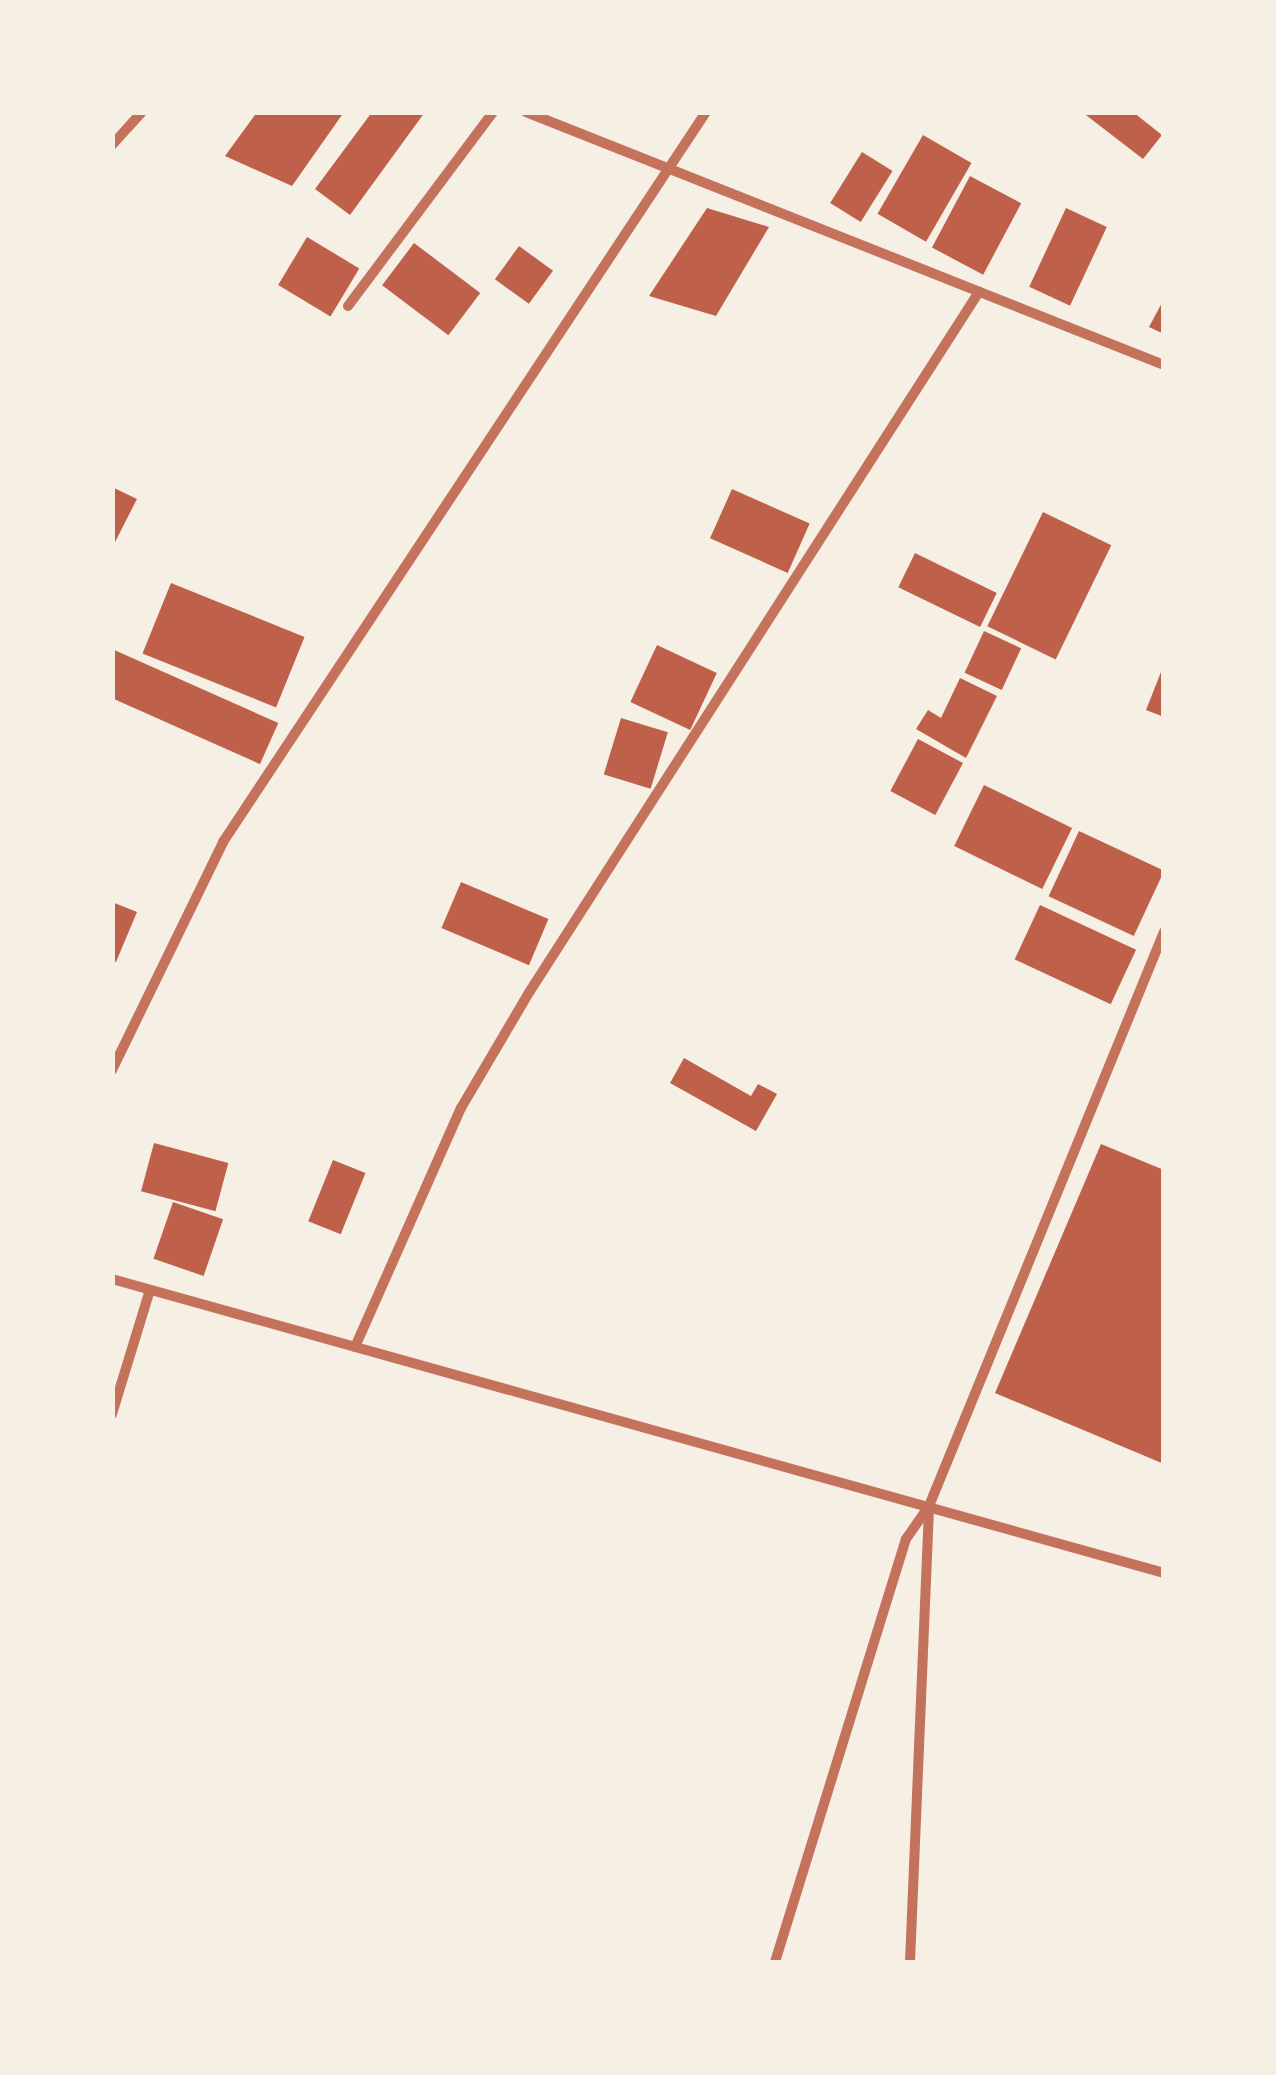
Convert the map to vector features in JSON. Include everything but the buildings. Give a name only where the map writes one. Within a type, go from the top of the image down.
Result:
[{"type":"street","points":[[112,145],[142,112]]},
{"type":"street","points":[[348,306],[492,112]]},
{"type":"street","points":[[526,112],[1164,366]]},
{"type":"street","points":[[112,1070],[223,842],[672,170],[706,112]]},
{"type":"street","points":[[354,1348],[461,1108],[510,1024],[979,292]]},
{"type":"street","points":[[774,1962],[906,1539],[929,1506],[1164,932]]},
{"type":"street","points":[[112,1279],[1164,1573]]},
{"type":"street","points":[[112,1414],[150,1290]]},
{"type":"street","points":[[910,1962],[929,1506]]}]
